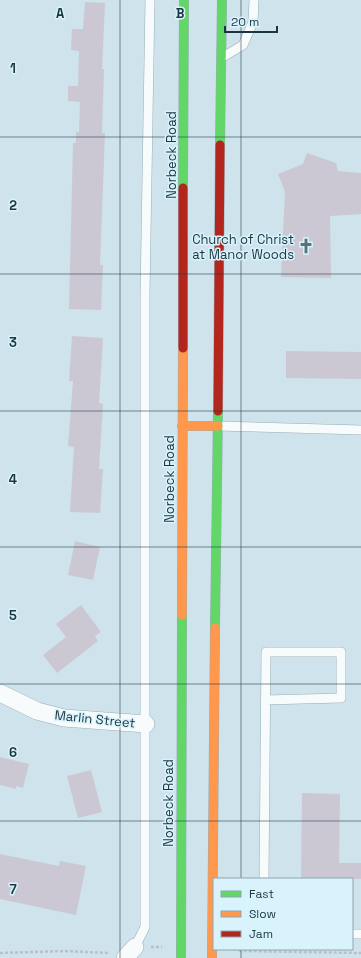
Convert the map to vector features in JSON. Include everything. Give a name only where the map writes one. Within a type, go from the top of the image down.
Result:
[{"type":"main road","name":"Norbeck Road","points":[[181,958],[184,0]]},
{"type":"main road","points":[[212,958],[222,0]]},
{"type":"main road","points":[[182,426],[218,426]]},
{"type":"street","name":"Marlin Street","points":[[0,693],[37,711],[64,718],[146,724]]},
{"type":"lane","name":"Norbeck Road","points":[[130,953],[145,927],[145,295],[150,0]]},
{"type":"lane","points":[[222,57],[243,45],[253,22],[254,0]]},
{"type":"lane","points":[[218,426],[361,430]]},
{"type":"lane","points":[[264,878],[265,700],[266,652],[341,652],[341,698],[265,700]]},
{"type":"path","points":[[0,953],[65,951],[119,954],[125,951],[129,946],[130,953]]},
{"type":"path","points":[[238,950],[361,953]]},
{"type":"building","points":[[85,2],[105,3],[102,69],[104,69],[102,133],[105,133],[100,265],[103,265],[101,310],[69,309],[73,143],[76,143],[76,132],[79,132],[80,102],[68,101],[68,86],[78,86],[79,51],[71,50],[72,29],[83,29]]},
{"type":"building","name":"Church of Christ at Manor Woods","points":[[307,153],[336,163],[338,171],[361,173],[361,214],[330,216],[331,278],[281,277],[285,192],[278,174],[303,164]]},
{"type":"building","points":[[72,336],[103,338],[99,403],[103,404],[99,469],[103,469],[100,513],[70,512],[74,447],[68,446],[73,381],[69,381]]},
{"type":"building","points":[[286,351],[361,352],[361,379],[286,378]]},
{"type":"building","points":[[75,541],[100,547],[93,580],[68,575]]},
{"type":"building","points":[[81,605],[101,632],[95,636],[98,641],[57,673],[43,655],[66,637],[56,624]]},
{"type":"building","points":[[0,757],[29,764],[23,788],[16,786],[16,789],[0,785]]},
{"type":"building","points":[[91,770],[102,812],[78,818],[67,776]]},
{"type":"building","points":[[302,793],[340,794],[339,863],[361,863],[361,879],[301,878]]},
{"type":"building","points":[[0,854],[59,866],[60,861],[86,866],[76,915],[0,899]]},
{"type":"traffic: fast","points":[[183,188],[184,0]]},
{"type":"traffic: fast","points":[[220,145],[222,0]]},
{"type":"traffic: fast","points":[[215,628],[218,411]]},
{"type":"traffic: fast","points":[[181,958],[182,615]]},
{"type":"traffic: slow","points":[[182,615],[183,348]]},
{"type":"traffic: slow","points":[[182,426],[218,426]]},
{"type":"traffic: slow","points":[[212,958],[215,628]]},
{"type":"traffic: jam","points":[[218,411],[220,145]]},
{"type":"traffic: jam","points":[[183,188],[183,348]]},
{"type":"place","name":"Church of Christ at Manor Woods","points":[[306,246]]}]
